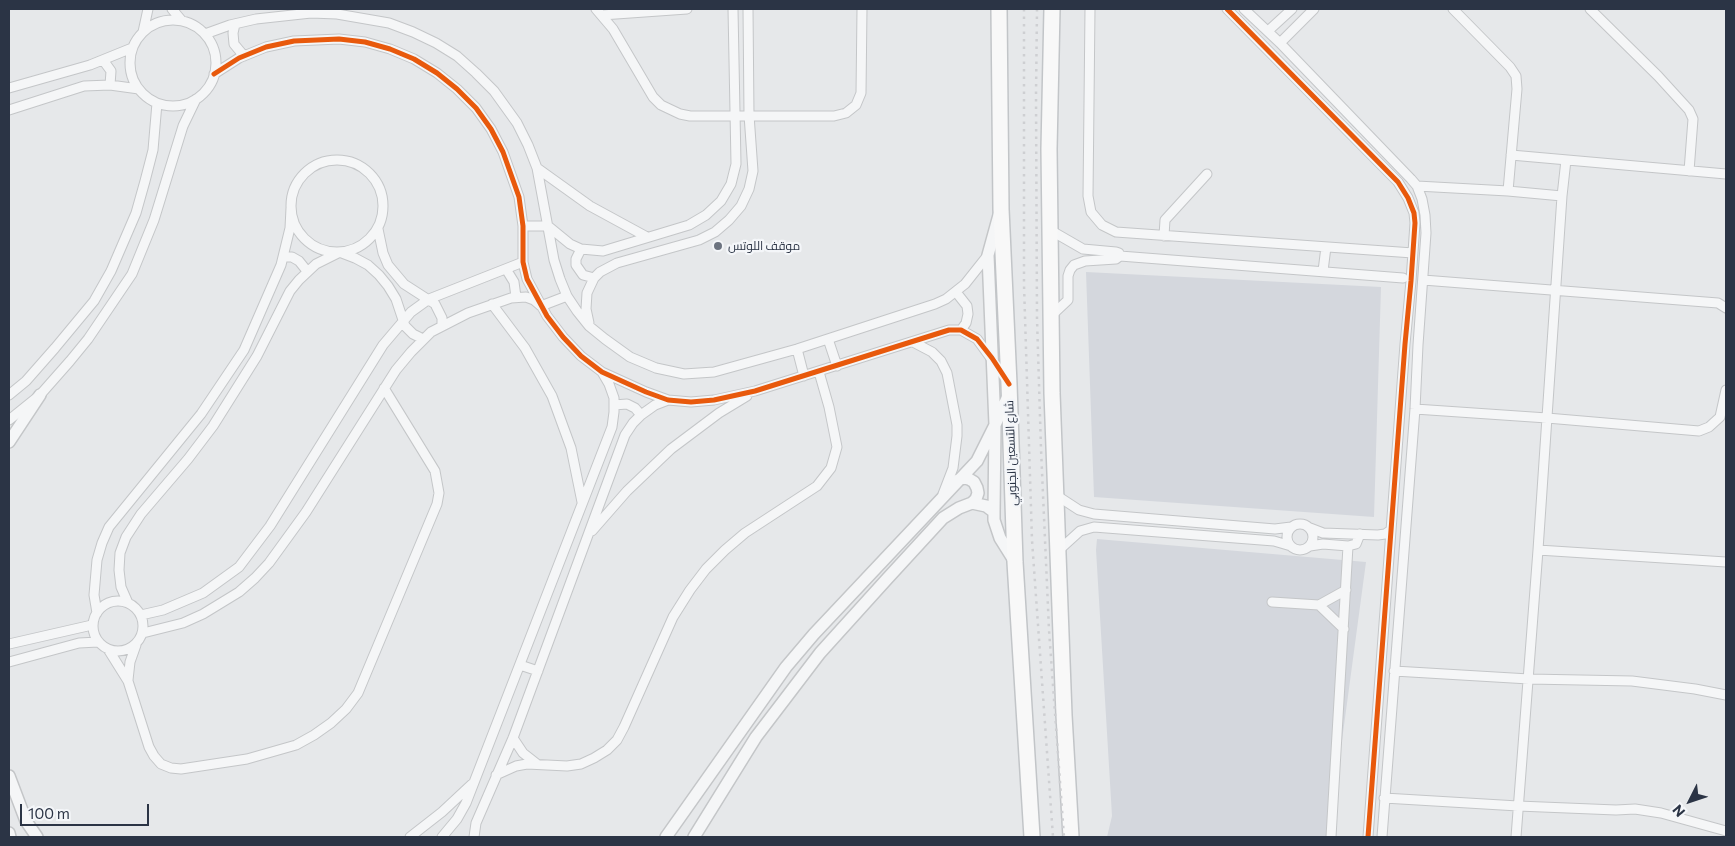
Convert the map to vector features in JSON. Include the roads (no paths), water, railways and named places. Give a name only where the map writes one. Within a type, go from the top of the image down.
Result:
[{"type":"main road","name":"شارع التسعين الجنوبي","points":[[999,9],[1001,209],[1015,562],[1032,837]]},
{"type":"main road","points":[[1052,9],[1049,149],[1051,316],[1058,550],[1071,837]]},
{"type":"street","points":[[143,32],[148,9]]},
{"type":"street","points":[[172,9],[182,21]]},
{"type":"street","points":[[297,9],[311,13]]},
{"type":"street","points":[[599,12],[687,9]]},
{"type":"street","points":[[599,12],[613,29],[653,98],[661,105],[675,112],[690,116],[834,116],[846,113],[856,105],[862,94],[862,9]]},
{"type":"street","points":[[1090,9],[1088,196],[1091,212],[1109,230],[1164,236],[1413,253]]},
{"type":"street","points":[[1227,9],[1398,182],[1408,198],[1414,213],[1413,253],[1368,837]]},
{"type":"street","points":[[1244,9],[1280,43],[1405,172],[1417,186],[1426,215],[1424,280],[1382,837]]},
{"type":"street","points":[[1268,31],[1292,9]]},
{"type":"street","points":[[1297,9],[1306,18]]},
{"type":"street","points":[[1280,43],[1314,9]]},
{"type":"street","points":[[1453,9],[1510,66],[1516,76],[1517,89],[1508,191]]},
{"type":"street","points":[[1590,9],[1689,110],[1693,119],[1690,171]]},
{"type":"street","points":[[733,11],[739,17],[746,15],[748,11]]},
{"type":"street","points":[[523,226],[548,226],[565,241],[581,249],[603,251],[689,225],[706,215],[721,201],[731,184],[736,164],[733,11]]},
{"type":"street","points":[[589,326],[586,309],[587,293],[594,278],[608,267],[617,263],[698,240],[715,232],[730,220],[741,206],[749,189],[753,171],[748,11]]},
{"type":"street","points":[[205,34],[235,24],[282,15],[337,14],[389,23],[436,43],[457,56],[504,103],[528,145],[536,168],[554,260],[567,296],[577,312],[589,326],[630,357],[656,368],[684,374],[714,372],[797,349],[935,304],[956,292],[973,276],[988,255]]},
{"type":"street","points":[[161,21],[182,21],[198,28],[205,34],[215,53],[216,64],[210,84],[204,92],[196,99],[184,104],[170,106],[157,103],[139,90],[133,80],[130,58],[132,48],[143,32],[152,25],[161,21]]},
{"type":"street","points":[[235,24],[232,33],[234,44],[244,56]]},
{"type":"street","points":[[214,74],[244,56],[266,46],[294,41],[339,40],[365,42],[390,49],[414,59],[437,73],[458,89],[476,108],[491,129],[503,152],[519,197],[523,226],[523,262],[527,279],[541,306],[563,337],[581,356],[602,372],[646,392],[668,400],[691,402],[714,400],[755,391],[819,372],[949,330],[961,330],[977,339],[992,358],[1009,388],[995,425],[977,461],[814,634],[786,667],[666,837]]},
{"type":"street","points":[[9,88],[103,60],[132,48]]},
{"type":"street","points":[[103,60],[111,72],[110,85]]},
{"type":"street","points":[[9,110],[84,86],[110,85],[139,90]]},
{"type":"street","points":[[9,442],[40,395],[88,339],[132,274],[154,220],[183,126],[196,99]]},
{"type":"street","points":[[9,395],[26,380],[55,348],[94,300],[111,271],[136,213],[145,181],[153,150],[157,103]]},
{"type":"street","points":[[1348,133],[1358,124]]},
{"type":"street","points":[[1511,155],[1726,174]]},
{"type":"street","points":[[97,613],[94,595],[97,560],[109,527],[180,441],[225,380],[244,350],[283,257],[290,228],[292,196],[296,186],[310,168],[322,162],[334,160],[358,165],[368,172],[382,193],[384,205],[378,229],[362,245],[316,264],[307,271],[290,291],[257,356],[213,426],[188,459],[141,514],[126,537],[120,553],[119,570],[121,587],[128,603]]},
{"type":"street","points":[[1516,837],[1566,160]]},
{"type":"street","points":[[536,168],[590,206],[647,237]]},
{"type":"street","points":[[1164,236],[1165,220],[1207,174]]},
{"type":"street","points":[[1417,186],[1562,196]]},
{"type":"street","points":[[291,208],[293,219],[305,240],[315,247],[326,251],[355,258],[379,275],[396,299],[403,321],[409,330],[423,339]]},
{"type":"street","points":[[1001,209],[988,255],[995,425],[994,520],[1000,538],[1015,562]]},
{"type":"street","points":[[378,229],[382,253],[395,275],[413,291],[429,299],[439,310],[442,325]]},
{"type":"street","points":[[1050,230],[1083,249],[1116,252],[1120,256]]},
{"type":"street","points":[[1323,272],[1326,247]]},
{"type":"street","points":[[581,249],[576,265],[583,275],[594,278]]},
{"type":"street","points":[[1051,316],[1068,300],[1068,276],[1074,266],[1091,260],[1118,259],[1120,256],[1403,278]]},
{"type":"street","points":[[283,257],[292,257],[299,260],[307,271]]},
{"type":"street","points":[[141,616],[183,603],[209,589],[239,567],[270,526],[383,346],[411,312],[429,299],[523,262]]},
{"type":"street","points":[[506,269],[514,282],[516,297]]},
{"type":"street","points":[[1424,280],[1718,303],[1726,308]]},
{"type":"street","points":[[956,292],[966,306],[968,314],[966,323],[961,330]]},
{"type":"street","points":[[541,306],[567,296]]},
{"type":"street","points":[[142,633],[177,625],[203,614],[222,604],[255,578],[306,512],[396,370],[423,339],[442,325],[492,304],[516,297],[530,298],[541,306]]},
{"type":"street","points":[[492,304],[525,348],[552,396],[570,448],[582,502]]},
{"type":"street","points":[[1406,332],[1419,332]]},
{"type":"street","points":[[828,339],[837,366]]},
{"type":"street","points":[[913,342],[932,352],[941,361],[947,373],[957,425],[953,468],[941,498]]},
{"type":"street","points":[[1405,344],[1418,345]]},
{"type":"street","points":[[797,349],[804,376]]},
{"type":"street","points":[[442,837],[457,819],[466,803],[612,427],[614,398],[602,372]]},
{"type":"street","points":[[496,775],[516,766],[538,764],[566,766],[581,764],[607,750],[617,740],[673,617],[706,569],[745,533],[808,493],[825,478],[833,463],[837,446],[830,407],[819,372]]},
{"type":"street","points":[[128,681],[130,662],[142,633],[143,621],[138,610],[128,603],[110,602],[100,608],[97,613],[92,624],[93,631],[98,642],[108,650],[128,681],[149,747],[162,764],[171,768],[181,769],[247,759],[296,745],[331,723],[346,709],[358,693],[433,515],[439,493],[435,472],[384,388]]},
{"type":"street","points":[[1414,409],[1699,431],[1710,427],[1720,417],[1726,390]]},
{"type":"street","points":[[586,539],[627,491],[671,449],[719,413],[755,391]]},
{"type":"street","points":[[9,420],[40,395]]},
{"type":"street","points":[[474,837],[476,823],[513,738],[625,435],[641,414],[655,405],[668,400]]},
{"type":"street","points":[[614,405],[627,404],[641,414]]},
{"type":"street","points":[[694,837],[756,737],[820,653],[944,518],[976,499],[977,488],[970,479],[958,480]]},
{"type":"street","points":[[1056,495],[1079,510],[1094,514],[1275,529],[1291,527],[1299,523],[1323,532],[1378,535],[1391,530]]},
{"type":"street","points":[[972,503],[986,506],[994,512]]},
{"type":"street","points":[[1058,550],[1080,531],[1094,527],[1274,540],[1298,550],[1323,544],[1348,546],[1356,544],[1360,534]]},
{"type":"street","points":[[1291,527],[1288,530],[1287,539],[1291,546]]},
{"type":"street","points":[[1310,528],[1313,539],[1310,546]]},
{"type":"street","points":[[1331,837],[1348,546]]},
{"type":"street","points":[[1538,550],[1726,562]]},
{"type":"street","points":[[1272,602],[1319,605],[1346,590]]},
{"type":"street","points":[[1385,598],[1399,599]]},
{"type":"street","points":[[1319,605],[1344,629]]},
{"type":"street","points":[[1384,611],[1398,612]]},
{"type":"street","points":[[9,644],[92,624]]},
{"type":"street","points":[[9,662],[79,643],[98,642]]},
{"type":"street","points":[[108,650],[126,650],[136,644]]},
{"type":"street","points":[[520,665],[538,671]]},
{"type":"street","points":[[1394,670],[1528,679],[1632,681],[1726,695]]},
{"type":"street","points":[[513,738],[523,753],[538,764]]},
{"type":"street","points":[[9,776],[26,820],[37,837]]},
{"type":"street","points":[[410,837],[442,812],[474,782]]},
{"type":"street","points":[[1384,798],[1518,806],[1635,809],[1726,831]]},
{"type":"street","points":[[693,799],[710,810]]},
{"type":"street","points":[[9,833],[10,837]]},
{"type":"railway","points":[[1024,9],[1024,285],[1032,540],[1053,837]]},
{"type":"railway","points":[[1037,9],[1037,319],[1041,449],[1049,630],[1064,837]]},
{"type":"place","name":"موقف اللوتس","points":[[718,246]]}]
